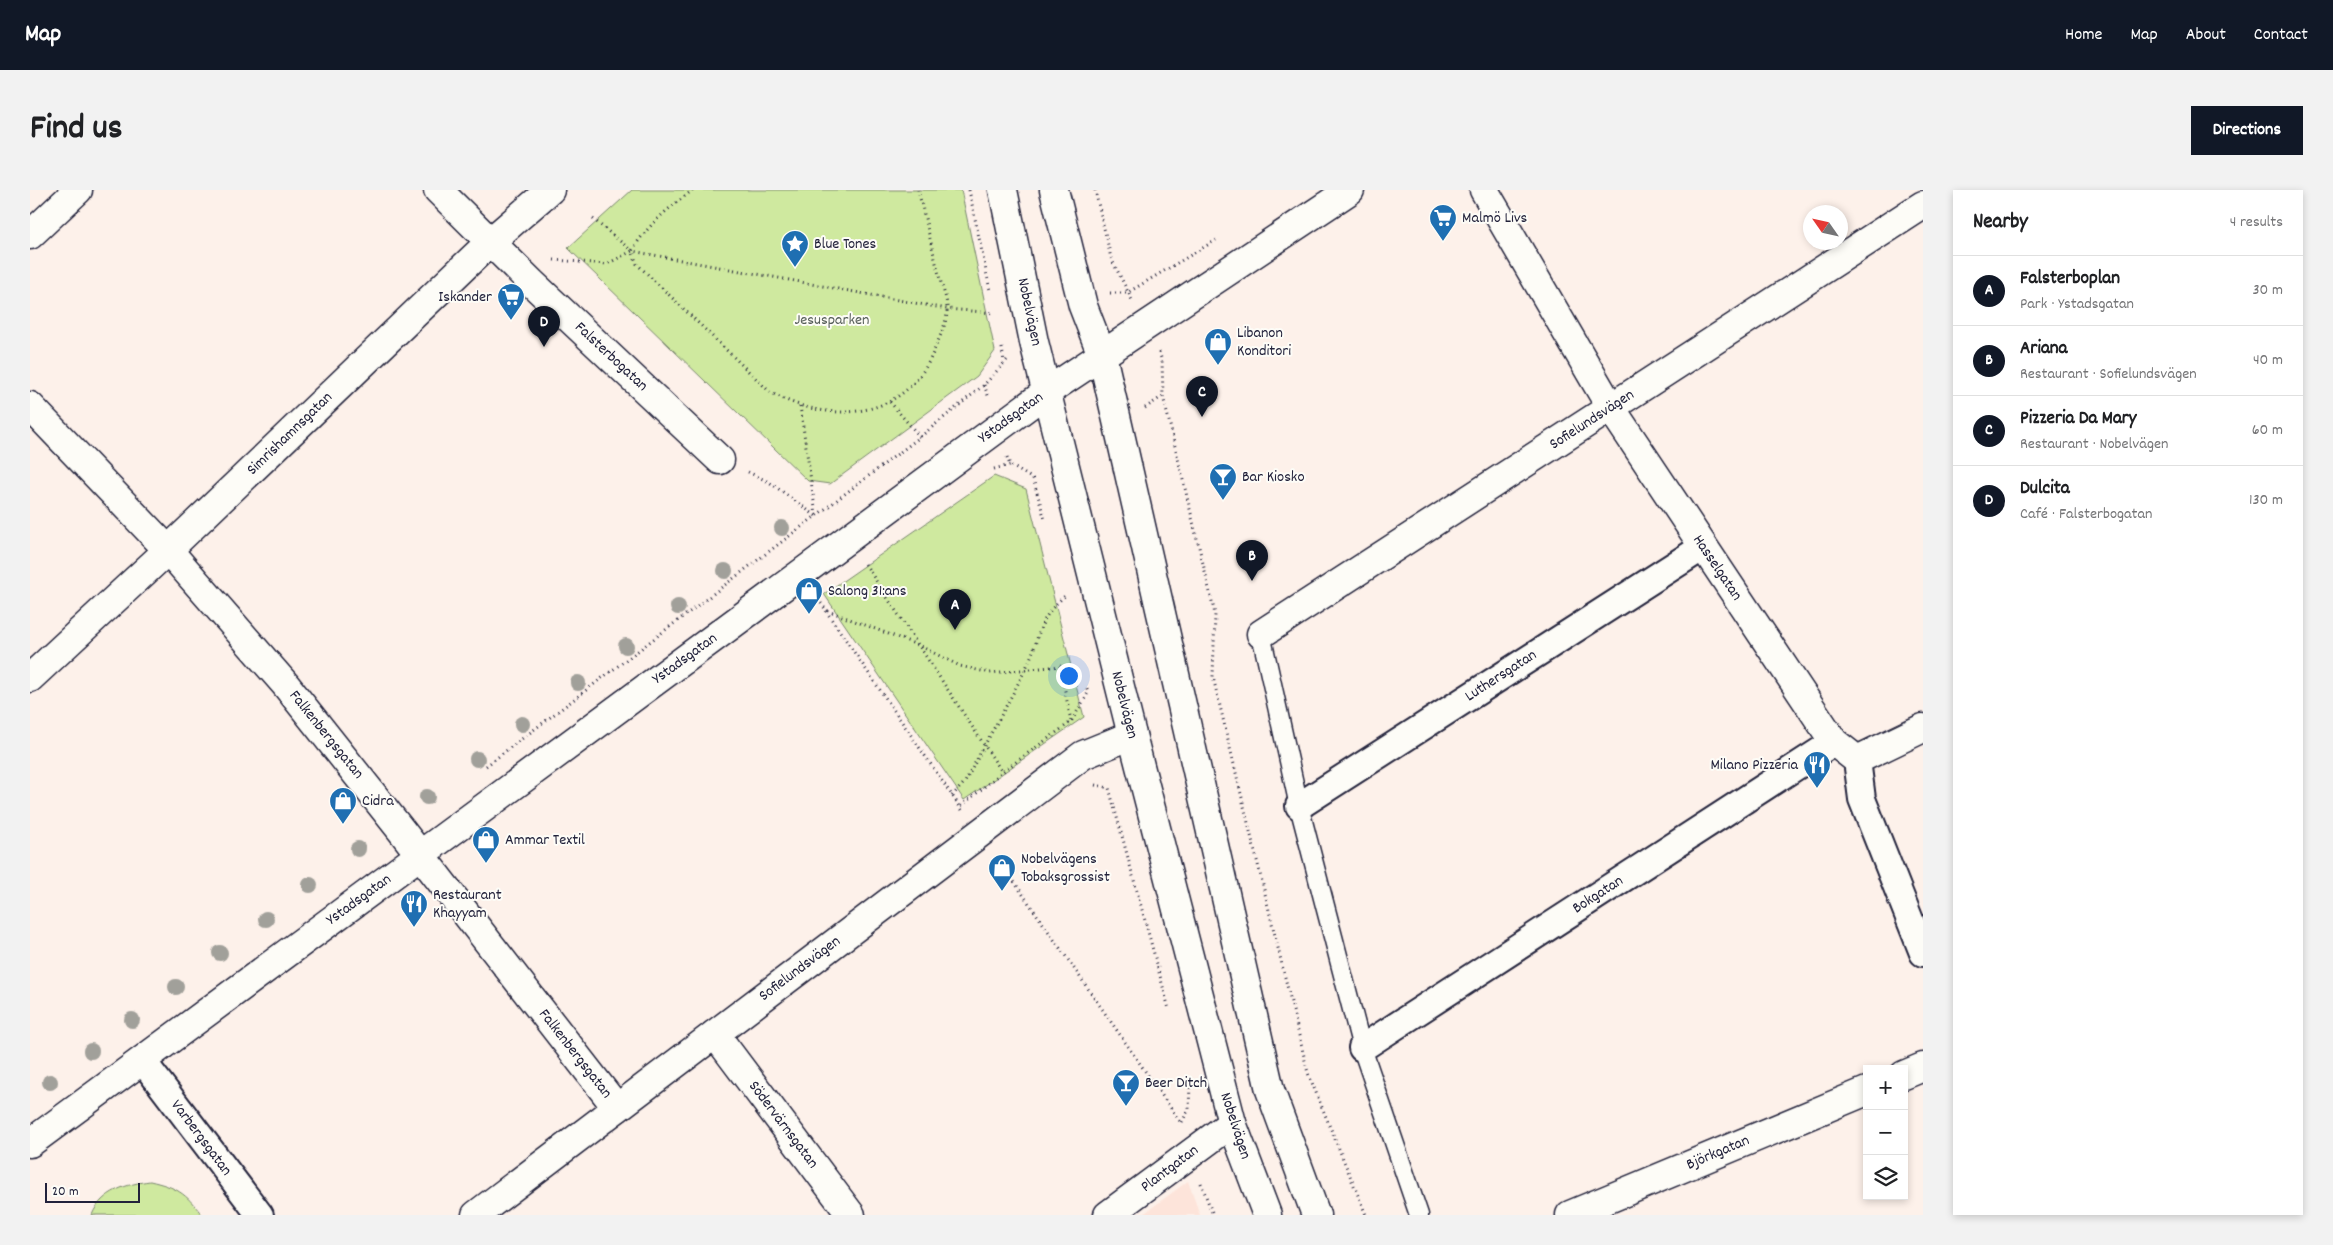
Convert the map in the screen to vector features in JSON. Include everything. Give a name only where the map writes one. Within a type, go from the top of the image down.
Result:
[{"type":"street","points":[[30,235],[78,190]]},
{"type":"street","name":"Falsterbogatan","points":[[438,190],[532,283],[720,460]]},
{"type":"street","name":"Simrishamnsgatan","points":[[30,678],[168,550],[491,241],[550,190]]},
{"type":"street","name":"Nobelvägen","points":[[1003,190],[1034,342],[1048,391],[1132,735],[1232,1123],[1267,1215]]},
{"type":"street","points":[[1054,190],[1083,306],[1102,355],[1270,1090],[1316,1215]]},
{"type":"street","name":"Ystadsgatan","points":[[30,1143],[1048,391],[1350,190]]},
{"type":"street","name":"Hasselgatan","points":[[1484,190],[1611,408],[1834,742],[1857,760]]},
{"type":"street","name":"Sofielundsvägen","points":[[1261,634],[1923,205]]},
{"type":"street","name":"Falkenbergsgatan","points":[[30,406],[168,550],[285,684],[617,1108]]},
{"type":"street","name":"Luthersgatan","points":[[1299,806],[1703,547]]},
{"type":"street","points":[[1923,728],[1857,760],[1862,799],[1923,953]]},
{"type":"street","name":"Sofielundsvägen","points":[[476,1215],[1083,755],[1132,735]]},
{"type":"street","name":"Bokgatan","points":[[1362,1048],[1834,742]]},
{"type":"street","name":"Södervärnsgatan","points":[[714,1034],[851,1215]]},
{"type":"street","name":"Varbergsgatan","points":[[142,1060],[260,1215]]},
{"type":"street","points":[[1908,1073],[1923,1067]]},
{"type":"street","name":"Björkgatan","points":[[1570,1215],[1863,1093]]},
{"type":"street","name":"Plantgatan","points":[[1108,1215],[1232,1123]]},
{"type":"lane","points":[[1261,634],[1299,806],[1362,1048],[1419,1215]]},
{"type":"path","points":[[554,260],[607,264],[632,251],[643,233],[666,211],[693,190]]},
{"type":"path","points":[[632,251],[637,264],[770,392],[816,411],[863,412],[890,402],[922,375],[942,331],[947,309],[918,190]]},
{"type":"path","points":[[969,190],[991,294]]},
{"type":"path","points":[[1095,190],[1111,258],[1127,293],[1148,324],[1162,361],[1163,396],[1215,614],[1213,677],[1308,1073],[1366,1215]]},
{"type":"path","points":[[593,219],[632,251],[947,309],[995,313]]},
{"type":"path","points":[[1127,293],[1221,237]]},
{"type":"path","points":[[993,304],[997,320]]},
{"type":"path","points":[[816,516],[920,437],[984,385],[1004,362],[1002,344]]},
{"type":"path","points":[[890,402],[920,437]]},
{"type":"path","points":[[800,406],[816,516]]},
{"type":"path","points":[[720,460],[769,482],[816,516]]},
{"type":"path","points":[[866,566],[1002,772]]},
{"type":"path","points":[[952,796],[964,782],[1026,668],[1038,628],[1052,606],[1066,595]]},
{"type":"path","points":[[826,610],[960,807]]},
{"type":"path","points":[[833,613],[920,646],[960,666],[990,672],[1060,666],[1071,722]]},
{"type":"path","points":[[1089,783],[1109,788],[1171,1018]]},
{"type":"path","points":[[1181,1122],[1189,1109],[1190,1084]]},
{"type":"shaded area","points":[[1188,1181],[1200,1215],[1142,1215]]},
{"type":"green space","name":"Jesusparken","points":[[632,190],[961,190],[995,351],[977,376],[830,484],[808,481],[568,248]]},
{"type":"green space","points":[[994,476],[1026,489],[1084,717],[964,800],[824,594]]},
{"type":"green space","points":[[150,1181],[180,1192],[191,1201],[202,1215],[92,1215],[96,1207],[109,1194],[133,1184]]},
{"type":"place","name":"Malmö Livs","points":[[1443,242]]},
{"type":"place","name":"Blue Tones","points":[[795,268]]},
{"type":"place","name":"Iskander","points":[[511,321]]},
{"type":"place","name":"Dulcita","points":[[544,347]]},
{"type":"place","name":"Libanon Konditori","points":[[1218,366]]},
{"type":"place","name":"Pizzeria Da Mary","points":[[1202,417]]},
{"type":"place","name":"Bar Kiosko","points":[[1223,501]]},
{"type":"place","name":"Ariana","points":[[1252,581]]},
{"type":"place","name":"Salong 31:ans","points":[[809,615]]},
{"type":"place","name":"Falsterboplan","points":[[955,630]]},
{"type":"place","name":"Milano Pizzeria","points":[[1817,789]]},
{"type":"place","name":"Cidra","points":[[343,825]]},
{"type":"place","name":"Ammar Textil","points":[[486,864]]},
{"type":"place","name":"Nobelvägens Tobaksgrossist","points":[[1002,892]]},
{"type":"place","name":"Restaurant Khayyam","points":[[414,928]]},
{"type":"place","name":"Beer Ditch","points":[[1126,1107]]}]
